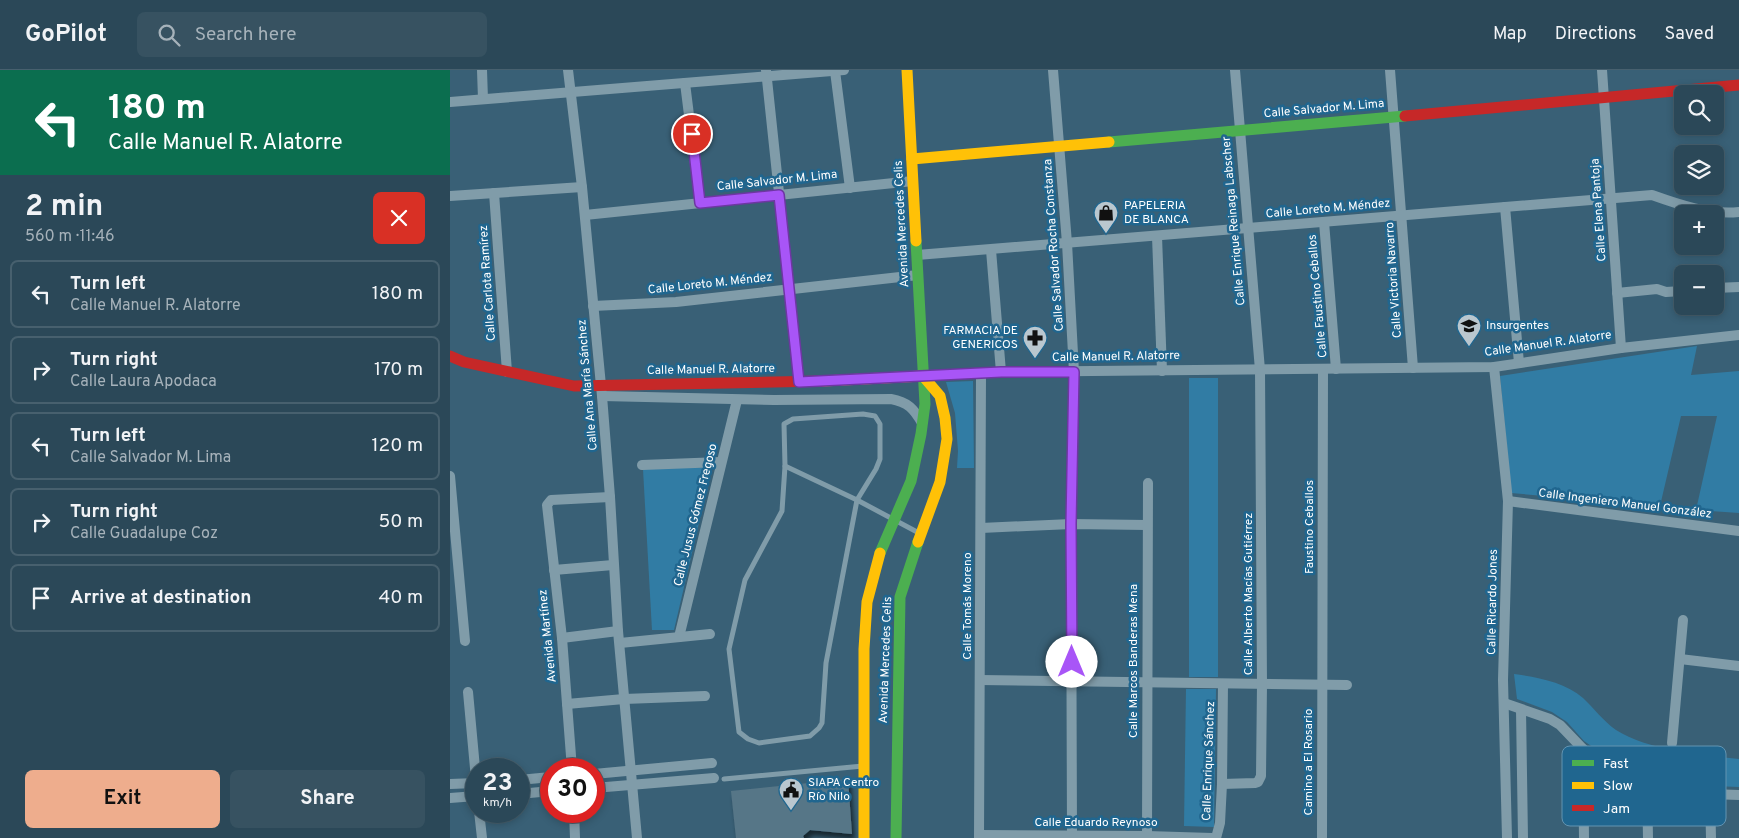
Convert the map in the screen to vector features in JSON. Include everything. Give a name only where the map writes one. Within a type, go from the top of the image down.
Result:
[{"type":"street","points":[[482,70],[483,99]]},
{"type":"street","name":"Calle Ana María Sánchez","points":[[568,70],[585,215],[602,391],[618,631],[637,838]]},
{"type":"street","points":[[450,102],[685,83],[766,73],[840,70],[850,188]]},
{"type":"street","name":"Avenida Mercedes Celis","points":[[864,838],[864,649],[867,602],[879,556],[911,481],[925,404],[907,70]]},
{"type":"street","name":"Calle Salvador Rocha Constanza","points":[[1053,70],[1067,243],[1074,372],[1071,524],[1072,837]]},
{"type":"street","name":"Calle Enrique Reinaga Labscher","points":[[1235,70],[1260,370]]},
{"type":"street","name":"Calle Victoria Navarro","points":[[1390,70],[1413,368]]},
{"type":"street","name":"Calle Elena Pantoja","points":[[1602,70],[1621,348]]},
{"type":"street","points":[[766,73],[799,382]]},
{"type":"street","points":[[685,83],[700,203]]},
{"type":"street","name":"Calle Salvador M. Lima","points":[[912,159],[1739,85]]},
{"type":"street","name":"Calle Salvador M. Lima","points":[[585,215],[913,181]]},
{"type":"street","points":[[450,196],[582,187]]},
{"type":"street","name":"Calle Carlota Ramírez","points":[[494,193],[506,372]]},
{"type":"street","name":"Calle Loreto M. Méndez","points":[[917,255],[1652,195],[1691,208],[1724,213],[1739,212]]},
{"type":"street","points":[[1505,207],[1519,364]]},
{"type":"street","name":"Calle Faustino Ceballos","points":[[1324,222],[1336,369]]},
{"type":"street","points":[[1158,236],[1162,371]]},
{"type":"street","points":[[991,250],[1001,372]]},
{"type":"street","name":"Calle Loreto M. Méndez","points":[[593,306],[676,302],[918,274]]},
{"type":"street","points":[[1724,287],[1739,286]]},
{"type":"street","points":[[1617,293],[1657,289],[1666,292],[1674,292]]},
{"type":"street","name":"Calle Manuel R. Alatorre","points":[[450,356],[464,362],[506,372],[602,391],[1001,372],[1494,367],[1621,348],[1739,336]]},
{"type":"street","name":"Calle Manuel R. Alatorre","points":[[450,364],[464,362]]},
{"type":"street","name":"Calle Ricardo Jones","points":[[1494,367],[1508,501],[1504,703],[1507,838]]},
{"type":"street","name":"Faustino Ceballos","points":[[1322,685],[1324,369]]},
{"type":"street","name":"Calle Alberto Macías Gutiérrez","points":[[1222,784],[1255,783],[1261,778],[1260,370]]},
{"type":"street","name":"Calle Tomás Moreno","points":[[979,836],[981,374]]},
{"type":"street","name":"Avenida Mercedes Celis","points":[[896,838],[900,597],[906,572],[940,482],[947,439],[946,418],[940,396],[923,376]]},
{"type":"street","points":[[602,391],[737,400],[891,399],[910,404],[922,423]]},
{"type":"street","name":"Calle Jusus Gómez Fregoso","points":[[679,637],[737,400]]},
{"type":"street","points":[[642,465],[721,462]]},
{"type":"street","points":[[450,476],[465,641]]},
{"type":"street","name":"Calle Marcos Banderas Mena","points":[[1146,837],[1148,483]]},
{"type":"street","name":"Avenida Martínez","points":[[571,758],[562,638],[547,505],[552,500],[610,497]]},
{"type":"street","name":"Calle Ingeniero Manuel González","points":[[1508,501],[1739,531]]},
{"type":"street","points":[[980,528],[1071,524],[1147,524]]},
{"type":"street","points":[[554,570],[613,565]]},
{"type":"street","points":[[1672,743],[1683,620]]},
{"type":"street","points":[[562,638],[618,631]]},
{"type":"street","points":[[620,642],[710,634]]},
{"type":"street","points":[[1680,659],[1739,666]]},
{"type":"street","points":[[980,680],[1347,685]]},
{"type":"street","name":"Calle Enrique Sánchez","points":[[1216,838],[1220,823],[1222,784],[1223,684]]},
{"type":"street","name":"Camino a El Rosario","points":[[1322,685],[1322,838]]},
{"type":"street","points":[[468,692],[474,758]]},
{"type":"street","points":[[567,704],[624,699],[705,696]]},
{"type":"street","points":[[1504,703],[1560,725],[1582,746]]},
{"type":"street","points":[[1521,710],[1523,838]]},
{"type":"street","points":[[605,773],[712,763]]},
{"type":"street","points":[[605,787],[719,779]]},
{"type":"street","points":[[450,784],[465,782]]},
{"type":"street","points":[[1726,795],[1739,795]]},
{"type":"street","points":[[450,798],[465,797]]},
{"type":"street","points":[[480,823],[482,838]]},
{"type":"street","points":[[575,823],[576,838]]},
{"type":"street","name":"Calle Eduardo Reynoso","points":[[979,836],[1212,838]]},
{"type":"lane","points":[[863,414],[875,416],[880,424],[880,459],[857,500],[826,663],[822,723],[815,733],[803,738],[759,743],[748,739],[739,732],[729,649],[745,580],[782,512],[785,466],[783,427],[785,422],[789,420],[863,414]]},
{"type":"lane","points":[[785,466],[857,500],[921,534]]},
{"type":"lane","points":[[719,779],[864,766]]},
{"type":"shaded area","points":[[1697,346],[1691,375],[1739,371],[1739,513],[1696,510],[1717,416],[1681,416],[1660,506],[1511,493],[1500,376]]},
{"type":"shaded area","points":[[1189,378],[1218,378],[1218,677],[1189,677]]},
{"type":"shaded area","points":[[973,381],[974,468],[957,468],[958,451],[955,413],[946,382]]},
{"type":"shaded area","points":[[712,467],[674,630],[652,630],[643,469]]},
{"type":"shaded area","points":[[1514,674],[1559,684],[1576,692],[1616,730],[1629,737],[1656,746],[1591,746],[1584,741],[1567,722],[1552,712],[1517,699]]},
{"type":"shaded area","points":[[1186,689],[1216,689],[1214,827],[1184,826]]},
{"type":"shaded area","points":[[1726,758],[1739,759],[1739,787],[1726,786]]},
{"type":"building","name":"SIAPA Centro Río Nilo","points":[[848,779],[852,834],[810,830],[803,836],[804,838],[736,838],[731,791]]},
{"type":"traffic: fast","points":[[1109,142],[1405,116]]},
{"type":"traffic: fast","points":[[880,553],[911,481],[925,404],[916,241]]},
{"type":"traffic: fast","points":[[896,838],[900,597],[918,542]]},
{"type":"traffic: slow","points":[[907,70],[916,241]]},
{"type":"traffic: slow","points":[[912,159],[1109,142]]},
{"type":"traffic: slow","points":[[823,381],[923,376]]},
{"type":"traffic: slow","points":[[918,542],[940,482],[947,439],[940,396],[923,376]]},
{"type":"traffic: slow","points":[[864,838],[864,649],[867,602],[880,553]]},
{"type":"traffic: jam","points":[[1405,116],[1739,85]]},
{"type":"traffic: jam","points":[[450,356],[464,362],[574,386],[823,381]]},
{"type":"place","name":"PAPELERIA DE BLANCA","points":[[1106,234]]},
{"type":"place","name":"Insurgentes","points":[[1469,347]]},
{"type":"place","name":"FARMACIA DE GENERICOS","points":[[1035,359]]},
{"type":"place","name":"SIAPA Centro Río Nilo","points":[[791,811]]},
{"type":"route","points":[[692,134],[700,203],[779,195],[799,382],[1001,372],[1074,372],[1071,524],[1072,662]]}]
